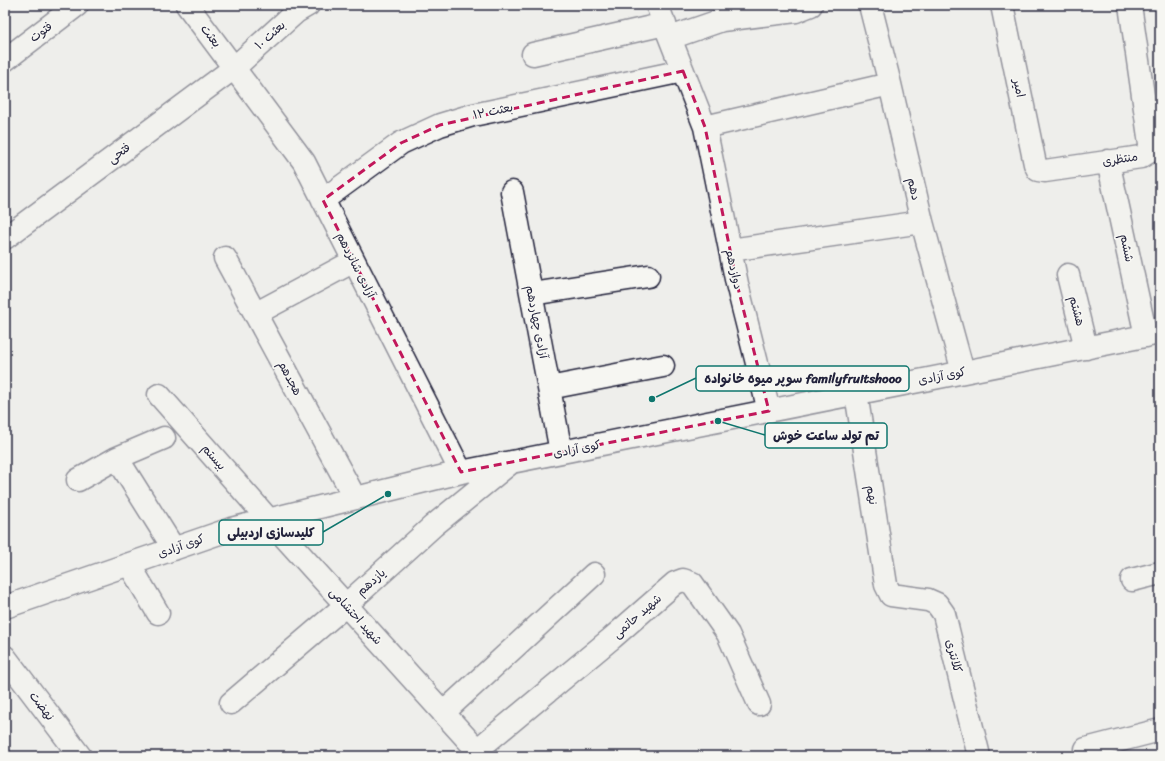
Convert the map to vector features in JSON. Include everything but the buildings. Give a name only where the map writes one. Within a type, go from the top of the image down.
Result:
[{"type":"street","name":"فتوت","points":[[5,60],[78,5]]},
{"type":"street","name":"بعثت","points":[[188,5],[234,68]]},
{"type":"street","name":"بعثت ۱۰","points":[[234,68],[296,12],[308,5]]},
{"type":"street","points":[[533,54],[664,22],[722,20],[796,11],[811,5]]},
{"type":"street","name":"دهم","points":[[870,5],[922,222],[963,372]]},
{"type":"street","name":"امیر","points":[[1002,5],[1035,164],[1038,170]]},
{"type":"street","name":"منتظری","points":[[1038,170],[1045,171],[1141,157],[1150,152],[1130,5]]},
{"type":"street","name":"دوازدهم","points":[[664,22],[705,127],[739,291],[769,411]]},
{"type":"street","name":"آزادی شانزدهم","points":[[234,68],[304,162],[461,472]]},
{"type":"street","name":"فتحی","points":[[5,238],[234,68]]},
{"type":"street","name":"بعثت ۱۲","points":[[323,200],[401,143],[440,125],[473,115],[683,71]]},
{"type":"street","points":[[705,127],[890,84]]},
{"type":"street","name":"ششم","points":[[1108,161],[1153,334]]},
{"type":"street","name":"آزادی چهاردهم","points":[[512,192],[561,452]]},
{"type":"street","points":[[730,250],[922,222]]},
{"type":"street","name":"هجدهم","points":[[225,258],[355,498]]},
{"type":"street","points":[[255,314],[354,261]]},
{"type":"street","name":"هشتم","points":[[1068,275],[1086,348]]},
{"type":"street","points":[[532,294],[648,276]]},
{"type":"street","name":"کوی آزادی","points":[[5,607],[231,529],[461,472],[1153,334]]},
{"type":"street","points":[[549,388],[663,366]]},
{"type":"street","name":"نهم","points":[[856,393],[886,585],[891,595]]},
{"type":"street","name":"بیستم","points":[[159,395],[269,520]]},
{"type":"street","points":[[78,480],[117,458],[164,438]]},
{"type":"street","points":[[117,458],[174,549]]},
{"type":"street","name":"یازدهم","points":[[231,702],[346,604],[433,526],[512,462]]},
{"type":"street","name":"شهید احتشامی","points":[[269,520],[481,753]]},
{"type":"street","points":[[129,564],[158,612]]},
{"type":"street","points":[[1132,580],[1160,573]]},
{"type":"street","points":[[443,713],[594,574]]},
{"type":"street","name":"شهید حاتمی","points":[[481,753],[675,583],[683,580],[692,583],[728,634],[759,704]]},
{"type":"street","name":"کلانتری","points":[[891,595],[928,600],[937,604],[944,614],[979,756]]},
{"type":"street","name":"نهضت","points":[[5,657],[80,756]]},
{"type":"street","points":[[1086,749],[1160,730]]},
{"type":"highlighted area","points":[[683,71],[705,127],[737,284],[769,411],[461,472],[323,200],[401,143],[440,125]]},
{"type":"place","name":"سوپر میوه خانواده familyfruitshooo","points":[[652,399]]},
{"type":"place","name":"تم تولد ساعت خوش","points":[[718,421]]},
{"type":"place","name":"کلیدسازی اردبیلی","points":[[388,494]]}]
